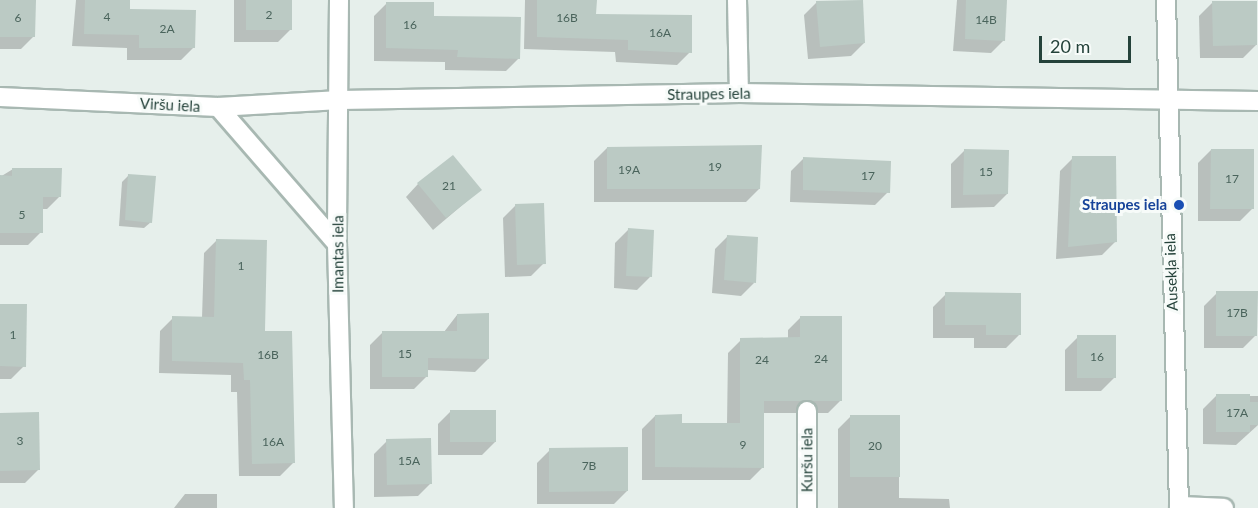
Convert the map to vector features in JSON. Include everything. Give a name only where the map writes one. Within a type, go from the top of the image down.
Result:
[{"type":"street","name":"Imantas iela","points":[[339,0],[340,100],[337,244],[344,508]]},
{"type":"street","points":[[737,0],[739,93]]},
{"type":"street","name":"Ausekļa iela","points":[[1166,0],[1166,101],[1179,507]]},
{"type":"street","name":"Straupes iela","points":[[340,100],[739,93],[1258,101]]},
{"type":"street","name":"Viršu iela","points":[[0,97],[218,107],[340,100]]},
{"type":"street","points":[[218,107],[337,244]]},
{"type":"street","name":"Kuršu iela","points":[[807,411],[807,508]]},
{"type":"street","points":[[1179,507],[1224,508]]},
{"type":"building","points":[[0,0],[36,0],[35,37],[0,37]]},
{"type":"building","points":[[85,0],[130,0],[130,9],[196,10],[195,48],[139,48],[139,35],[84,34]]},
{"type":"building","points":[[246,0],[292,0],[292,30],[246,30]]},
{"type":"building","points":[[537,0],[597,0],[596,14],[692,15],[692,53],[628,50],[628,40],[537,37]]},
{"type":"building","points":[[863,0],[865,43],[820,47],[816,1]]},
{"type":"building","points":[[966,0],[1007,0],[1005,41],[965,39]]},
{"type":"building","points":[[1212,1],[1257,1],[1257,45],[1213,46]]},
{"type":"building","points":[[386,2],[434,2],[434,16],[521,17],[520,59],[457,57],[458,50],[386,48]]},
{"type":"building","points":[[762,145],[760,189],[607,189],[607,147]]},
{"type":"building","points":[[964,149],[1009,150],[1008,194],[963,195]]},
{"type":"building","points":[[1211,149],[1254,149],[1254,209],[1210,209]]},
{"type":"building","points":[[453,155],[482,190],[446,218],[417,183]]},
{"type":"building","points":[[1072,156],[1116,156],[1117,242],[1068,247]]},
{"type":"building","points":[[803,157],[891,161],[890,193],[803,190]]},
{"type":"building","points":[[12,168],[62,168],[61,197],[43,197],[43,233],[0,233],[0,175],[12,176]]},
{"type":"building","points":[[128,174],[156,176],[152,223],[125,220]]},
{"type":"building","points":[[544,203],[546,264],[517,265],[515,204]]},
{"type":"building","points":[[628,228],[654,230],[652,277],[626,276]]},
{"type":"building","points":[[727,235],[758,237],[756,283],[724,280]]},
{"type":"building","points":[[216,239],[267,240],[265,331],[292,331],[295,463],[252,464],[250,380],[244,380],[243,363],[172,361],[172,316],[214,317]]},
{"type":"building","points":[[1216,291],[1258,291],[1257,336],[1216,336]]},
{"type":"building","points":[[945,292],[1021,293],[1021,335],[986,335],[986,325],[945,325]]},
{"type":"building","points":[[0,304],[27,304],[26,367],[0,366]]},
{"type":"building","points":[[489,313],[489,359],[428,358],[428,377],[382,377],[382,331],[457,331],[457,314]]},
{"type":"building","points":[[800,316],[842,316],[842,401],[764,401],[764,468],[655,467],[655,415],[682,414],[682,423],[740,423],[740,338],[800,337]]},
{"type":"building","points":[[1077,335],[1116,335],[1116,378],[1077,378]]},
{"type":"building","points":[[1216,394],[1250,394],[1250,402],[1258,402],[1258,425],[1250,425],[1250,432],[1216,432]]},
{"type":"building","points":[[450,410],[496,410],[496,442],[450,442]]},
{"type":"building","points":[[39,412],[40,470],[0,471],[0,413]]},
{"type":"building","points":[[850,415],[900,415],[900,477],[850,477]]},
{"type":"building","points":[[431,438],[432,484],[387,485],[386,439]]},
{"type":"building","points":[[628,447],[628,491],[549,492],[549,448]]},
{"type":"place","name":"Straupes iela","points":[[1179,205]]}]
